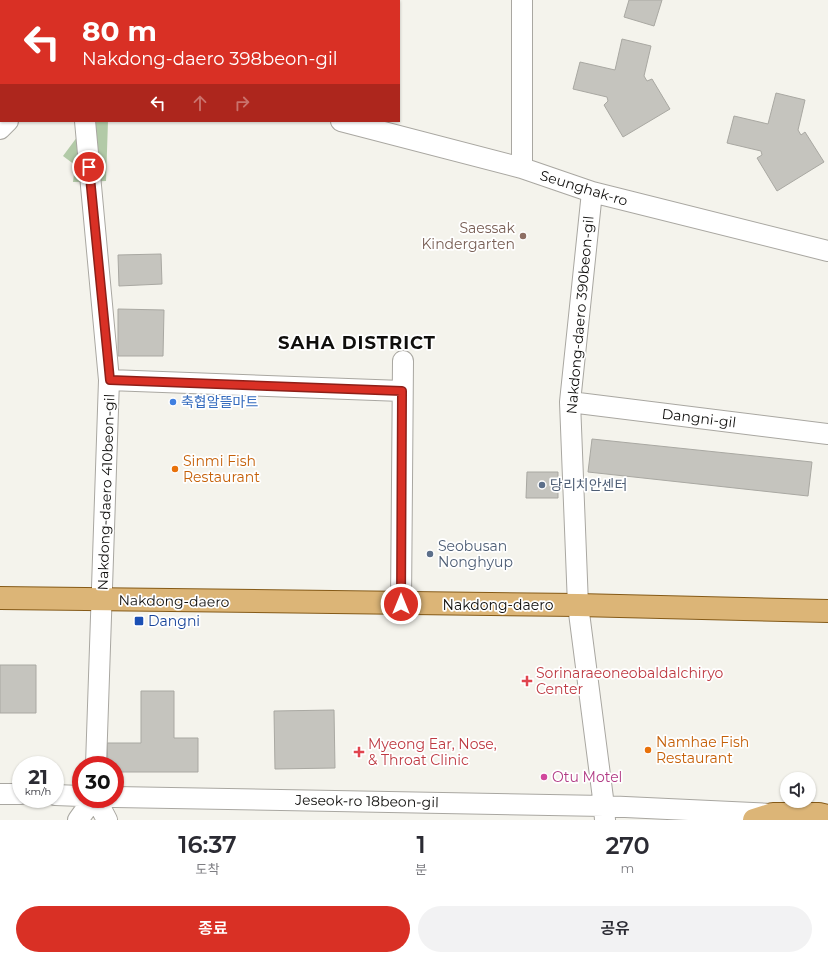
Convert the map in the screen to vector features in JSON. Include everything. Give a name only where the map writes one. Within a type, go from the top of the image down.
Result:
[{"type":"main road","name":"Nakdong-daero","points":[[0,598],[578,605],[828,611]]},
{"type":"main road","points":[[764,817],[819,814],[828,816]]},
{"type":"street","points":[[522,0],[522,168]]},
{"type":"street","name":"Nakdong-daero 410beon-gil","points":[[85,122],[110,380],[96,756]]},
{"type":"street","name":"Seunghak-ro","points":[[345,122],[522,168],[592,192],[828,251]]},
{"type":"street","name":"Nakdong-daero 390beon-gil","points":[[592,192],[570,402],[578,605],[604,813]]},
{"type":"street","points":[[401,604],[403,362]]},
{"type":"street","points":[[110,380],[402,391]]},
{"type":"street","name":"Dangni-gil","points":[[570,402],[828,434]]},
{"type":"street","points":[[0,794],[12,794]]},
{"type":"street","name":"Jeseok-ro 18beon-gil","points":[[124,797],[764,817]]},
{"type":"street","points":[[78,820],[88,808]]},
{"type":"street","points":[[100,808],[107,820]]},
{"type":"green space","points":[[88,122],[108,122],[106,181],[73,182],[75,165],[63,156]]},
{"type":"building","points":[[629,0],[662,0],[654,26],[624,17]]},
{"type":"building","points":[[622,39],[651,46],[644,76],[647,81],[652,79],[670,109],[623,137],[604,105],[608,101],[607,97],[573,89],[580,62],[615,70]]},
{"type":"building","points":[[776,93],[805,100],[798,130],[801,135],[805,132],[824,162],[777,191],[757,158],[762,155],[761,151],[727,143],[734,116],[768,124]]},
{"type":"building","points":[[161,254],[162,284],[119,286],[118,255]]},
{"type":"building","points":[[118,309],[164,310],[163,356],[118,356]]},
{"type":"building","points":[[592,439],[812,462],[808,496],[588,472]]},
{"type":"building","name":"당리치안센터","points":[[527,472],[558,472],[558,498],[526,498]]},
{"type":"building","points":[[0,665],[36,665],[36,713],[0,713]]},
{"type":"building","points":[[141,691],[174,691],[174,738],[198,738],[198,772],[124,772],[124,756],[108,756],[107,743],[141,743]]},
{"type":"building","points":[[334,710],[335,768],[275,769],[274,711]]},
{"type":"place","name":"Saessak Kindergarten","points":[[523,236]]},
{"type":"place","name":"축협알뜰마트","points":[[173,402]]},
{"type":"place","name":"Sinmi Fish Restaurant","points":[[175,469]]},
{"type":"place","name":"당리치안센터","points":[[542,485]]},
{"type":"place","name":"Seobusan Nonghyup","points":[[430,554]]},
{"type":"place","name":"Dangni","points":[[139,621]]},
{"type":"place","name":"Sorinaraeoneobaldalchiryo Center","points":[[527,681]]},
{"type":"place","name":"Namhae Fish Restaurant","points":[[648,750]]},
{"type":"place","name":"Myeong Ear, Nose, & Throat Clinic","points":[[359,752]]},
{"type":"place","name":"Otu Motel","points":[[544,777]]},
{"type":"district","name":"SAHA DISTRICT","points":[[357,343]]},
{"type":"route","points":[[89,167],[110,380],[402,391],[401,604]]}]
